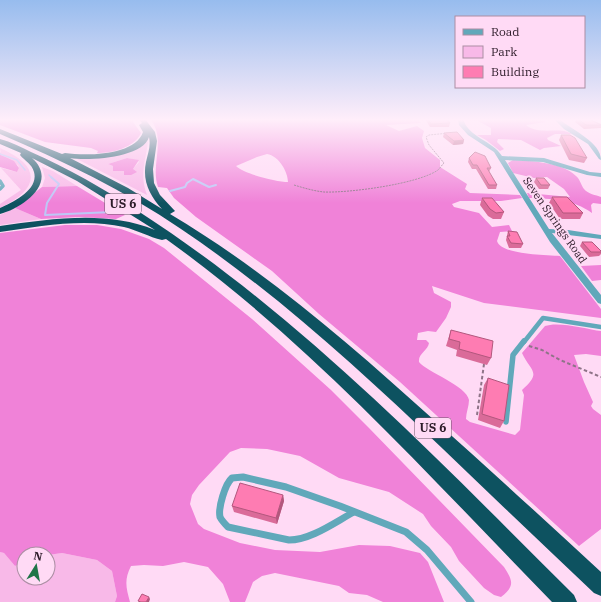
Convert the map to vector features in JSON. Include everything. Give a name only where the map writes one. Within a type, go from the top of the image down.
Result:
[{"type":"highway","points":[[0,212],[32,192],[39,177],[38,171],[31,161],[9,147]]},
{"type":"highway","name":"US 6","points":[[12,147],[61,169],[122,204],[178,242],[232,284],[306,346],[370,405],[567,602]]},
{"type":"highway","name":"US 6","points":[[39,147],[120,187],[169,216],[211,244],[275,292],[355,359],[416,413],[601,586]]},
{"type":"highway","points":[[45,147],[72,156],[93,157],[110,154],[132,147]]},
{"type":"highway","points":[[152,147],[148,171],[151,188],[163,205],[196,230],[211,244]]},
{"type":"highway","points":[[0,229],[74,221],[100,221],[131,226],[150,232],[166,240],[195,261],[232,284]]},
{"type":"street","name":"Seven Springs Road","points":[[492,147],[502,158],[519,188],[548,231],[601,302]]},
{"type":"street","points":[[599,153],[601,158]]},
{"type":"street","points":[[502,158],[544,160],[588,174],[601,175]]},
{"type":"street","points":[[548,231],[568,232],[601,237]]},
{"type":"lane","points":[[0,181],[3,186],[0,189]]},
{"type":"lane","points":[[506,422],[512,360],[515,352],[543,318],[601,327]]},
{"type":"lane","points":[[354,512],[308,537],[289,540],[228,527],[224,524],[219,515],[228,483],[233,478],[238,477],[289,488],[398,528],[413,536],[471,602]]},
{"type":"path","points":[[294,185],[318,191],[335,192],[374,188],[427,176],[440,170],[444,163],[442,159],[432,151],[430,147]]},
{"type":"path","points":[[521,344],[542,350],[560,360],[601,377]]},
{"type":"path","points":[[477,415],[484,364]]},
{"type":"green space","points":[[138,147],[147,147],[143,174],[147,195],[77,159],[104,157],[124,153]],"holes":[[[127,158],[137,160],[139,162],[133,169],[124,173],[124,171],[113,170],[113,166],[108,164]]]},
{"type":"green space","points":[[0,148],[14,155],[23,162],[29,170],[31,178],[29,185],[23,193],[13,201],[0,208],[0,204],[21,190],[1,168],[17,172],[19,168],[18,165],[1,155]]},
{"type":"green space","points":[[42,167],[53,171],[77,186],[42,187],[45,178]]},
{"type":"green space","points":[[15,208],[41,219],[0,225],[0,215]]},
{"type":"green space","points":[[0,552],[4,553],[16,566],[16,586],[56,586],[56,554],[62,553],[97,560],[112,571],[117,596],[115,602],[0,602]]},
{"type":"shaded area","points":[[84,147],[126,147],[116,151],[97,153],[98,151]]},
{"type":"shaded area","points":[[158,147],[425,147],[440,160],[440,167],[467,184],[465,189],[470,193],[520,195],[522,198],[501,201],[460,201],[452,204],[454,207],[479,213],[492,227],[509,225],[512,231],[500,232],[497,241],[500,246],[515,252],[535,255],[560,256],[601,309],[601,318],[484,303],[432,286],[434,293],[451,302],[451,307],[446,318],[436,332],[428,331],[418,333],[417,340],[426,340],[429,343],[427,348],[420,356],[419,362],[423,366],[454,384],[467,395],[469,400],[466,419],[470,422],[515,435],[520,430],[524,395],[522,390],[532,379],[533,375],[531,368],[522,353],[545,326],[557,324],[601,331],[601,356],[586,354],[574,355],[593,402],[591,406],[601,415],[601,529],[579,546],[400,382],[319,314],[272,271],[196,217],[174,198],[167,188],[158,187],[156,169]],"holes":[[[267,154],[275,158],[285,169],[288,182],[276,181],[261,177],[246,172],[236,166]]]},
{"type":"shaded area","points":[[495,147],[502,147],[504,149],[500,151]]},
{"type":"shaded area","points":[[534,147],[552,147],[544,148],[540,150]]},
{"type":"shaded area","points":[[0,152],[1,155],[14,161],[19,168],[17,172],[0,167]]},
{"type":"shaded area","points":[[127,158],[139,160],[133,169],[137,172],[131,175],[124,175],[124,171],[113,171],[113,166],[108,164]]},
{"type":"shaded area","points":[[513,160],[546,163],[570,171],[577,177],[586,191],[601,197],[601,204],[593,203],[591,205],[592,213],[585,208],[570,202],[554,199],[529,198],[527,193],[570,197],[564,189],[547,177],[534,178],[513,173],[508,163]]},
{"type":"shaded area","points":[[77,186],[125,215],[116,219],[79,217],[41,219],[15,208],[42,187]]},
{"type":"shaded area","points":[[65,225],[97,225],[121,229],[149,239],[164,248],[252,319],[331,390],[504,567],[511,580],[509,590],[501,597],[494,595],[484,588],[459,561],[451,547],[431,526],[423,514],[389,492],[339,478],[300,456],[267,449],[241,448],[230,452],[199,485],[192,495],[190,504],[198,524],[204,529],[240,543],[275,550],[320,552],[359,545],[390,546],[420,553],[428,562],[444,602],[383,602],[367,595],[349,593],[339,586],[275,573],[262,576],[253,582],[245,602],[230,602],[223,584],[208,567],[184,562],[163,566],[131,566],[127,575],[126,584],[130,602],[115,602],[117,596],[112,571],[97,560],[62,553],[56,554],[56,546],[16,546],[15,566],[4,553],[0,552],[0,233]]},
{"type":"shaded area","points":[[601,265],[601,280],[592,281],[581,266]]},
{"type":"building","points":[[567,147],[580,147],[587,158],[571,154]]},
{"type":"building","points":[[475,152],[485,156],[491,168],[487,168],[497,185],[489,185],[477,165],[473,165],[469,158]]},
{"type":"building","points":[[536,178],[544,178],[550,185],[541,185]]},
{"type":"building","points":[[552,197],[567,197],[583,213],[563,213]]},
{"type":"building","points":[[482,198],[492,198],[504,212],[496,213],[490,209]]},
{"type":"building","points":[[508,231],[517,232],[523,244],[511,243],[507,236],[510,236]]},
{"type":"building","points":[[582,242],[592,242],[601,252],[591,252]]},
{"type":"building","points":[[451,330],[493,341],[491,358],[459,349],[460,342],[449,339]]},
{"type":"building","points":[[488,378],[509,385],[504,421],[482,414]]},
{"type":"building","points":[[240,483],[283,495],[276,518],[232,506]]},
{"type":"building","points":[[142,594],[149,597],[146,602],[138,601]]},
{"type":"waterway","points":[[0,154],[17,160],[25,170]]},
{"type":"waterway","points":[[51,177],[59,184],[47,203],[45,215],[112,212]]},
{"type":"waterway","points":[[170,191],[185,187],[187,183],[193,179],[209,187],[216,185]]}]
